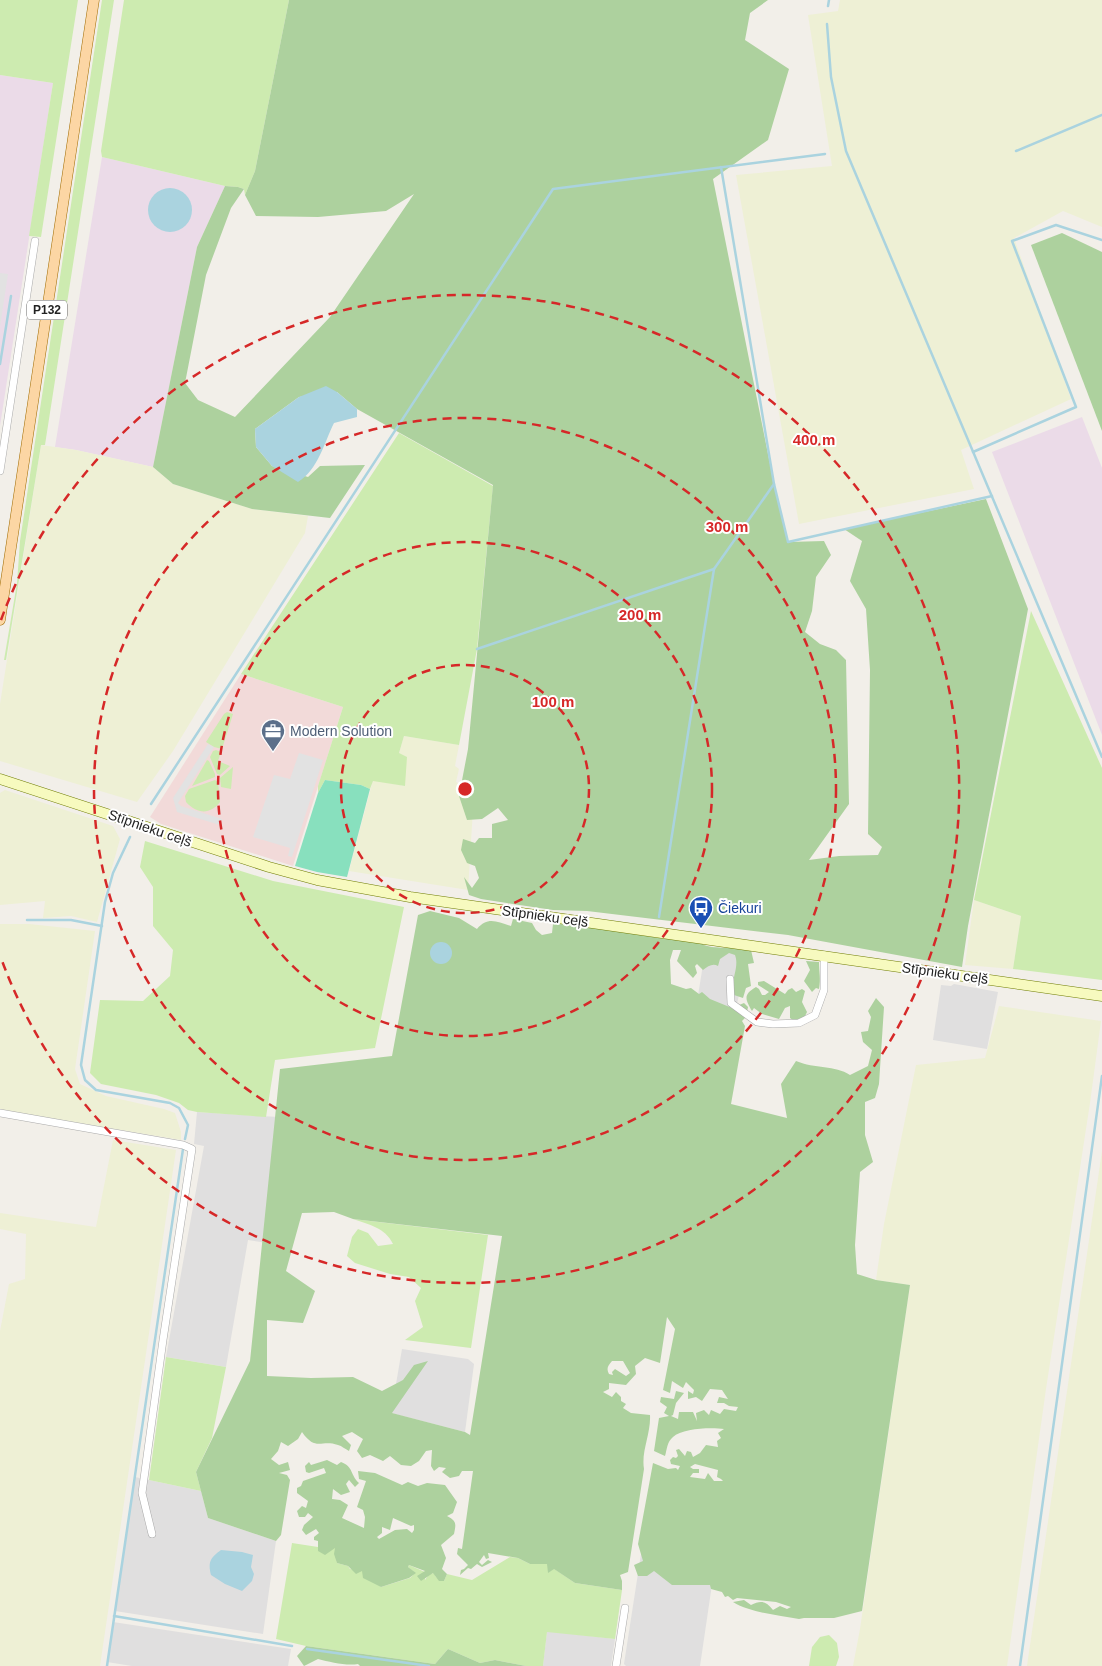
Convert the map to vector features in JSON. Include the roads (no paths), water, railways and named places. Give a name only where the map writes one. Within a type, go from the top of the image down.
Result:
[{"type":"main road","name":"P132","points":[[0,620],[94,0]]},
{"type":"main road","name":"Stīpnieku ceļš","points":[[0,778],[234,856],[316,880],[410,897],[1102,996]]},
{"type":"street","points":[[0,470],[35,241]]},
{"type":"street","points":[[730,979],[731,1003],[757,1022],[773,1024],[799,1023],[815,1015],[818,1007],[824,990],[824,955]]},
{"type":"street","points":[[0,1113],[183,1145],[192,1149],[142,1493],[152,1534]]},
{"type":"street","points":[[616,1666],[625,1608]]},
{"type":"water","points":[[174,188],[186,194],[191,201],[191,219],[186,226],[179,231],[166,232],[154,226],[149,219],[148,206],[154,194],[161,189]]},
{"type":"water","points":[[326,386],[337,392],[357,409],[357,417],[334,423],[316,463],[311,471],[298,482],[272,466],[256,447],[255,429],[299,397]]},
{"type":"water","points":[[441,942],[449,945],[452,953],[449,961],[441,964],[433,961],[430,953],[433,945]]},
{"type":"water","points":[[221,1550],[253,1555],[251,1567],[254,1574],[252,1581],[242,1591],[225,1584],[211,1575],[211,1561],[214,1555]]},
{"type":"waterway","points":[[828,6],[829,0]]},
{"type":"waterway","points":[[827,24],[831,77],[846,151],[1102,757]]},
{"type":"waterway","points":[[1016,151],[1102,115]]},
{"type":"waterway","points":[[151,804],[553,189],[825,154]]},
{"type":"waterway","points":[[721,167],[774,484],[788,542],[992,496]]},
{"type":"waterway","points":[[973,452],[1076,407],[1012,241],[1056,225],[1102,240]]},
{"type":"waterway","points":[[0,364],[11,296]]},
{"type":"waterway","points":[[659,917],[714,569],[774,484]]},
{"type":"waterway","points":[[477,649],[714,569]]},
{"type":"waterway","points":[[130,837],[113,873],[105,902],[81,1065],[85,1080],[96,1090],[170,1103],[179,1108],[188,1125],[185,1139]]},
{"type":"waterway","points":[[27,920],[71,920],[102,926]]},
{"type":"waterway","points":[[1020,1666],[1102,1076]]},
{"type":"waterway","points":[[107,1666],[183,1149]]},
{"type":"waterway","points":[[114,1616],[292,1646]]},
{"type":"waterway","points":[[307,1649],[429,1666]]},
{"type":"place","name":"Modern Solution","points":[[273,752]]},
{"type":"place","name":"Čiekuri","points":[[701,929]]}]
